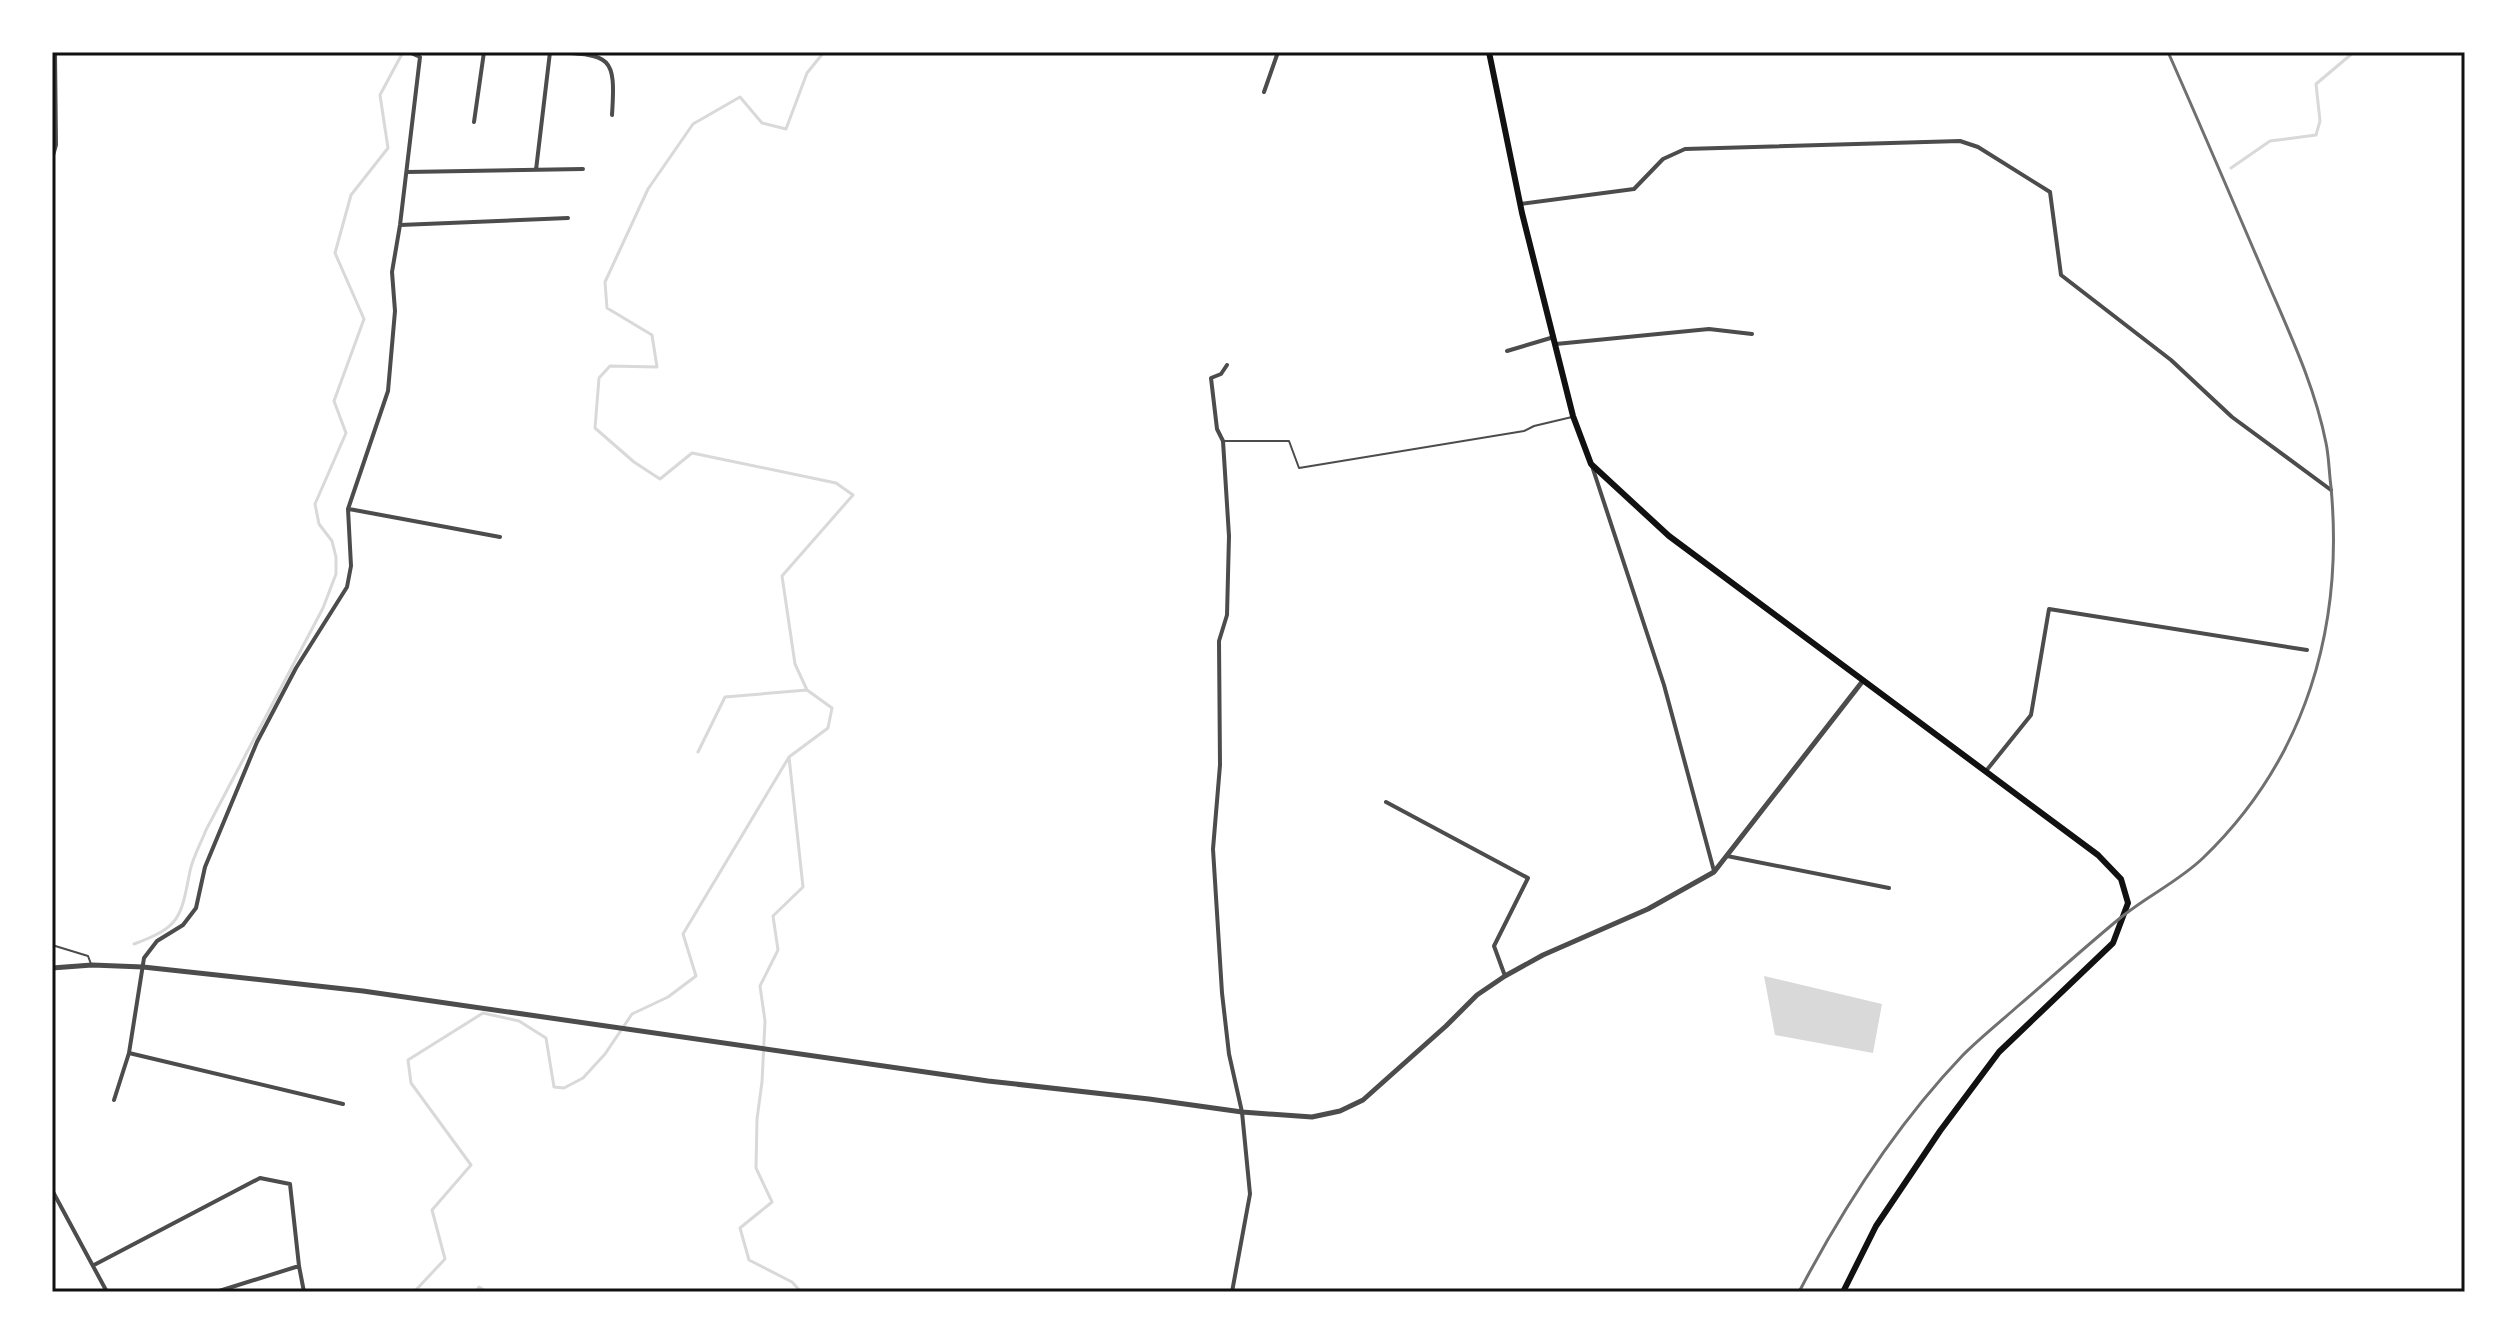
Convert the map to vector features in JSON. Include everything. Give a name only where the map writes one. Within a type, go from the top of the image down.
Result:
[{"type":"main road","points":[[1489,52],[1520,204],[1573,416],[1591,464],[1669,536],[2098,855],[2121,879],[2128,903],[2113,943],[1999,1052],[1940,1131],[1876,1226],[1843,1292]]},
{"type":"street","points":[[52,159],[56,145],[55,52]]},
{"type":"street","points":[[409,52],[420,57]]},
{"type":"street","points":[[114,1100],[129,1053],[144,958],[157,941],[183,925],[196,908],[205,867],[257,742],[296,668],[347,587],[351,566],[348,509],[388,391],[395,311],[392,272],[420,57],[425,52]]},
{"type":"street","points":[[474,122],[484,52]]},
{"type":"street","points":[[536,170],[551,52],[591,55],[605,61],[612,69],[614,83],[612,115]]},
{"type":"street","points":[[1264,92],[1278,52]]},
{"type":"street","points":[[1520,204],[1634,189],[1663,159],[1685,149],[1960,141],[1978,147],[2050,192],[2061,275],[2171,360],[2232,417],[2331,490]]},
{"type":"street","points":[[407,172],[583,169]]},
{"type":"street","points":[[400,225],[568,218]]},
{"type":"street","points":[[1507,351],[1555,340],[1709,329],[1752,334]]},
{"type":"street","points":[[1227,365],[1221,374],[1211,378],[1217,429],[1223,441],[1229,536],[1227,615],[1219,641],[1220,765],[1213,849],[1222,993],[1229,1054],[1242,1112],[1250,1194],[1232,1292]]},
{"type":"street","points":[[1591,464],[1664,685],[1714,872]]},
{"type":"street","points":[[348,509],[500,537]]},
{"type":"street","points":[[1985,772],[2031,715],[2049,609],[2307,650]]},
{"type":"street","points":[[52,968],[92,965],[143,967],[363,991],[988,1081],[1242,1112],[1312,1117],[1340,1111],[1363,1100],[1477,995],[1505,976],[1543,955],[1648,909],[1714,872],[1862,682]]},
{"type":"street","points":[[1386,802],[1528,878],[1494,946],[1505,976]]},
{"type":"street","points":[[1727,856],[1889,888]]},
{"type":"street","points":[[129,1053],[343,1104]]},
{"type":"street","points":[[94,1265],[260,1178],[290,1184],[304,1292]]},
{"type":"street","points":[[52,1190],[107,1292]]},
{"type":"street","points":[[216,1292],[299,1266]]},
{"type":"lane","points":[[1223,441],[1289,441],[1299,468],[1524,431],[1573,416]]},
{"type":"lane","points":[[52,945],[88,956],[92,965]]},
{"type":"shaded area","points":[[1764,976],[1882,1004],[1873,1053],[1775,1035]]},
{"type":"waterway","points":[[134,944],[161,932],[176,919],[193,861],[206,830],[323,608],[336,574],[332,541],[319,524],[315,504],[346,433],[334,401],[364,319],[335,253],[351,195],[388,148],[380,95],[403,52]]},
{"type":"waterway","points":[[414,1292],[445,1259],[432,1210],[471,1165],[411,1083],[408,1060],[483,1013],[519,1021],[546,1038],[554,1087],[564,1088],[583,1078],[605,1054],[632,1014],[668,997],[696,976],[683,934],[789,757],[828,728],[832,708],[807,690],[795,664],[782,576],[853,495],[836,483],[692,453],[660,479],[634,462],[595,428],[599,378],[610,366],[657,367],[652,335],[607,308],[605,282],[648,189],[693,124],[740,97],[762,123],[786,129],[807,73],[824,52]]},
{"type":"waterway","points":[[2231,168],[2270,141],[2316,135],[2320,121],[2316,84],[2354,52]]},
{"type":"waterway","points":[[698,752],[725,697],[807,690]]},
{"type":"waterway","points":[[789,757],[803,887],[773,916],[778,950],[760,986],[765,1021],[756,1168],[772,1202],[740,1228],[749,1260],[792,1282],[801,1292]]},
{"type":"waterway","points":[[476,1292],[479,1287],[487,1292]]},
{"type":"railway","points":[[1799,1292],[1873,1168],[1915,1109],[1963,1055],[2119,919],[2193,867],[2239,819],[2268,778],[2292,734],[2310,688],[2323,640],[2331,590],[2331,487],[2321,420],[2298,354],[2168,52]]}]
